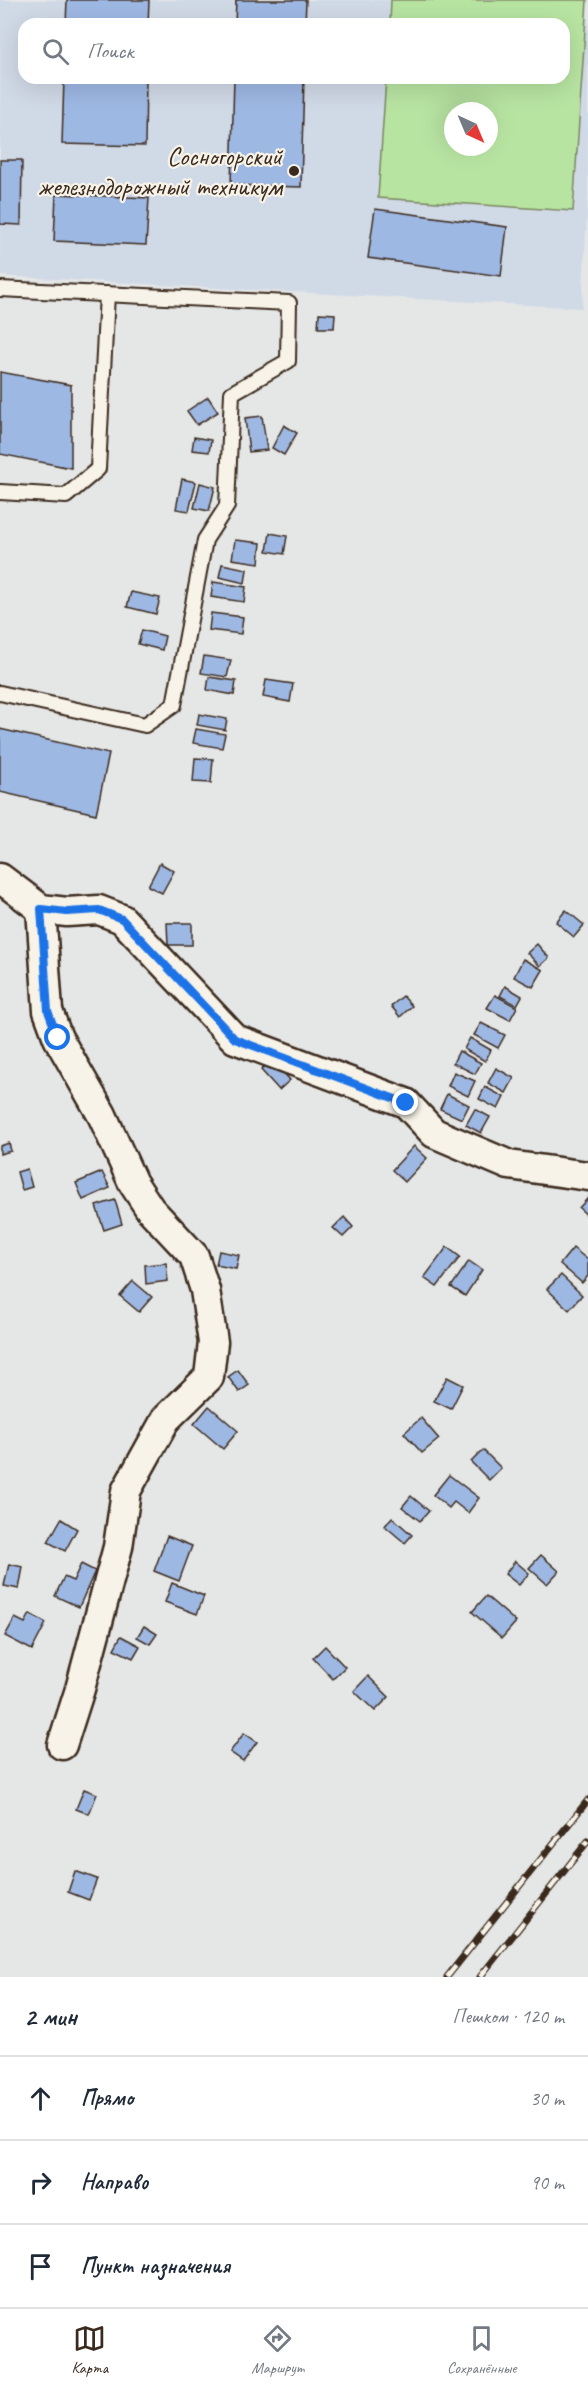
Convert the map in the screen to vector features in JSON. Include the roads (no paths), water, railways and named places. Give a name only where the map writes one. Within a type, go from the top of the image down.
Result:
[{"type":"street","points":[[0,878],[41,909],[67,912],[99,910],[122,919],[235,1039],[406,1103],[434,1133],[509,1165],[588,1176]]},
{"type":"street","points":[[41,909],[48,1011],[58,1038],[102,1115],[133,1183],[150,1209],[194,1256],[205,1290],[213,1342],[209,1377],[166,1419],[126,1491],[118,1547],[80,1689],[62,1745]]},
{"type":"lane","points":[[0,289],[289,303],[288,361],[231,393],[227,506],[205,540],[174,705],[144,725],[0,693]]},
{"type":"lane","points":[[0,492],[66,496],[98,469],[107,294]]},
{"type":"railway","points":[[447,1977],[588,1800]]},
{"type":"railway","points":[[480,1977],[588,1841]]},
{"type":"place","name":"Сосногорский железнодорожный техникум","points":[[294,171]]}]
